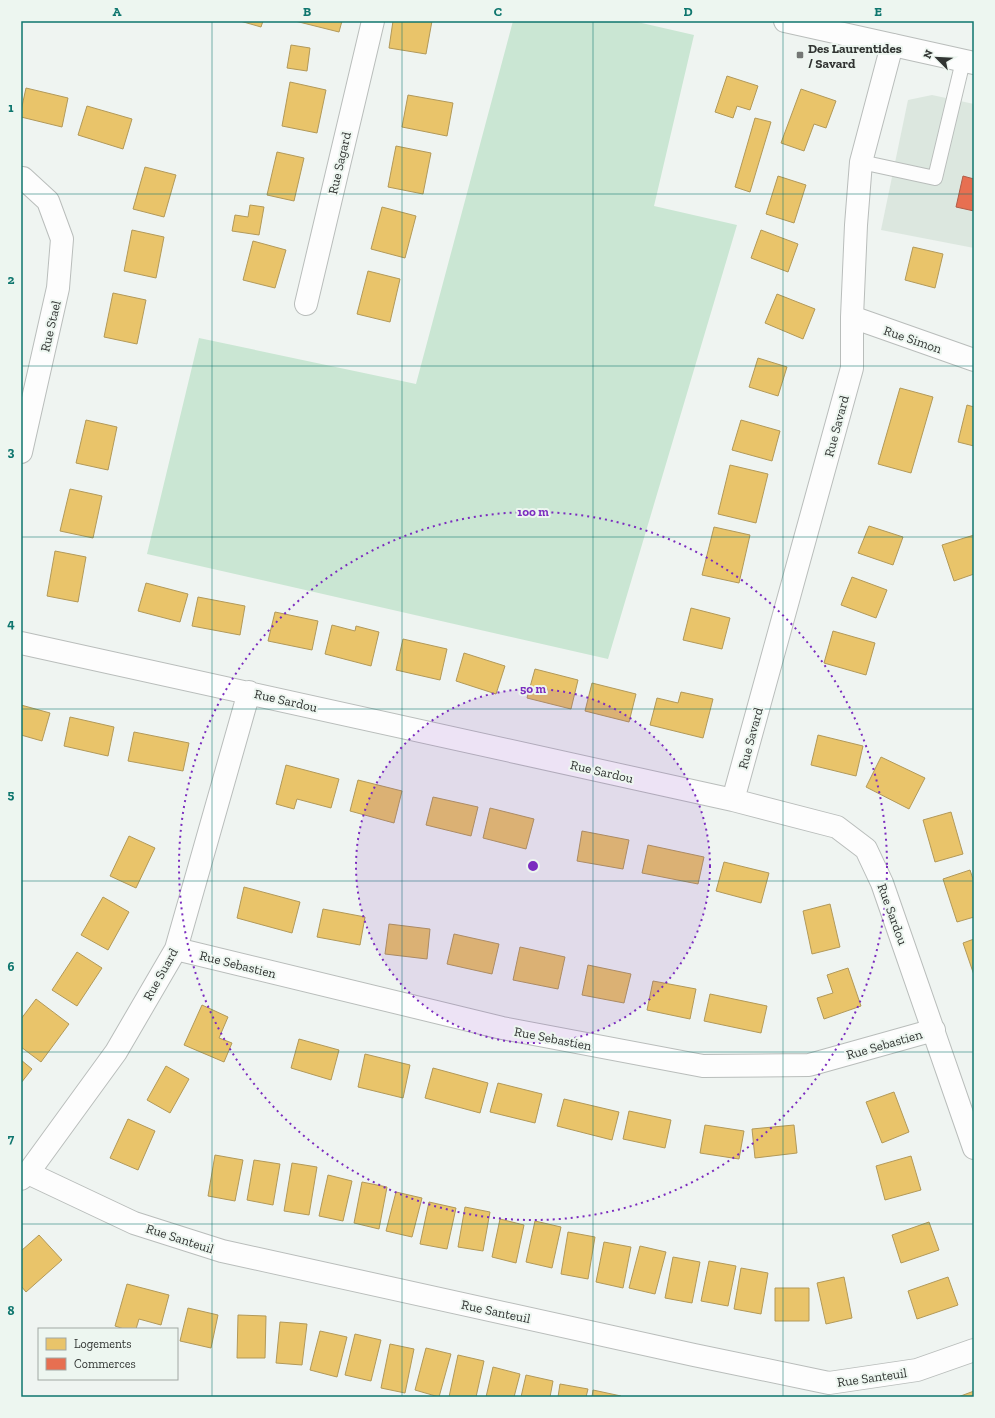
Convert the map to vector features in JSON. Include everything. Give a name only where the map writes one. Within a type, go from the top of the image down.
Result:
[{"type":"street","name":"Rue Sagard","points":[[306,304],[373,21]]},
{"type":"street","points":[[785,21],[968,62]]},
{"type":"street","name":"Rue Savard","points":[[733,800],[852,368],[852,317],[856,225],[861,162],[892,45]]},
{"type":"street","name":"Rue Stael","points":[[21,178],[23,178],[48,201],[62,239],[58,288],[21,452]]},
{"type":"street","name":"Rue Simon","points":[[852,317],[974,360]]},
{"type":"street","name":"Rue Sardou","points":[[21,643],[249,692],[733,800],[837,827],[866,849],[882,883],[974,1148]]},
{"type":"street","name":"Rue Suard","points":[[24,1176],[116,1052],[176,949],[249,692]]},
{"type":"street","name":"Rue Sebastien","points":[[176,949],[502,1028],[703,1066],[809,1065],[934,1030]]},
{"type":"street","name":"Rue Santeuil","points":[[24,1176],[134,1223],[222,1251],[694,1355],[829,1383],[917,1370],[974,1350]]},
{"type":"lane","points":[[861,162],[935,178],[968,62]]},
{"type":"shaded area","points":[[932,95],[974,104],[974,248],[881,230],[908,100]]},
{"type":"green space","points":[[513,21],[633,21],[694,35],[654,206],[737,225],[608,659],[147,554],[199,338],[416,384]]},
{"type":"building: Logements","points":[[240,21],[263,21],[261,27]]},
{"type":"building: Logements","points":[[295,21],[342,21],[339,32]]},
{"type":"building: Logements","points":[[393,21],[432,21],[426,54],[389,48]]},
{"type":"building: Logements","points":[[291,45],[310,48],[307,71],[287,68]]},
{"type":"building: Logements","points":[[727,76],[758,86],[750,110],[737,106],[733,118],[715,112]]},
{"type":"building: Logements","points":[[290,82],[326,90],[317,133],[282,126]]},
{"type":"building: Logements","points":[[26,88],[68,98],[62,127],[21,117]]},
{"type":"building: Logements","points":[[801,89],[836,101],[826,128],[814,124],[804,151],[781,143]]},
{"type":"building: Logements","points":[[408,95],[453,103],[447,136],[402,127]]},
{"type":"building: Logements","points":[[87,106],[132,119],[123,149],[78,135]]},
{"type":"building: Logements","points":[[755,118],[771,122],[750,192],[735,187]]},
{"type":"building: Logements","points":[[396,146],[431,153],[423,194],[388,187]]},
{"type":"building: Logements","points":[[277,152],[304,158],[294,201],[267,195]]},
{"type":"building: Logements","points":[[145,167],[176,175],[164,217],[133,209]]},
{"type":"building: Logements","points":[[778,176],[806,185],[794,223],[766,214]]},
{"type":"building: Logements","points":[[250,205],[264,207],[259,235],[232,231],[235,215],[248,217]]},
{"type":"building: Logements","points":[[382,207],[416,216],[405,258],[371,249]]},
{"type":"building: Logements","points":[[132,230],[164,237],[156,278],[124,271]]},
{"type":"building: Logements","points":[[761,230],[798,244],[788,272],[751,258]]},
{"type":"building: Logements","points":[[253,241],[286,250],[275,288],[243,280]]},
{"type":"building: Logements","points":[[913,247],[943,254],[935,288],[905,280]]},
{"type":"building: Logements","points":[[368,271],[400,279],[390,322],[357,314]]},
{"type":"building: Logements","points":[[113,293],[146,300],[137,344],[104,337]]},
{"type":"building: Logements","points":[[777,294],[815,309],[803,339],[765,323]]},
{"type":"building: Logements","points":[[758,358],[787,367],[778,396],[749,387]]},
{"type":"building: Logements","points":[[900,388],[933,397],[911,473],[878,464]]},
{"type":"building: Logements","points":[[967,405],[974,407],[974,446],[958,442]]},
{"type":"building: Logements","points":[[86,420],[117,427],[108,470],[76,463]]},
{"type":"building: Logements","points":[[741,420],[780,431],[772,461],[732,450]]},
{"type":"building: Logements","points":[[730,465],[768,474],[756,523],[718,514]]},
{"type":"building: Logements","points":[[70,489],[102,496],[93,538],[60,531]]},
{"type":"building: Logements","points":[[869,526],[903,537],[893,565],[858,553]]},
{"type":"building: Logements","points":[[714,527],[750,535],[739,583],[702,575]]},
{"type":"building: Logements","points":[[974,535],[974,574],[954,581],[942,545]]},
{"type":"building: Logements","points":[[55,551],[86,557],[78,602],[47,596]]},
{"type":"building: Logements","points":[[852,577],[887,590],[876,618],[841,605]]},
{"type":"building: Logements","points":[[146,583],[188,594],[180,622],[138,611]]},
{"type":"building: Logements","points":[[198,597],[245,606],[240,635],[192,626]]},
{"type":"building: Logements","points":[[691,608],[730,618],[722,649],[683,640]]},
{"type":"building: Logements","points":[[275,612],[318,621],[312,650],[268,641]]},
{"type":"building: Logements","points":[[332,625],[355,631],[356,626],[379,632],[371,666],[325,654]]},
{"type":"building: Logements","points":[[833,631],[875,643],[866,675],[824,663]]},
{"type":"building: Logements","points":[[403,639],[447,649],[440,680],[396,670]]},
{"type":"building: Logements","points":[[464,653],[505,666],[496,694],[456,681]]},
{"type":"building: Logements","points":[[535,669],[578,680],[571,709],[527,698]]},
{"type":"building: Logements","points":[[592,683],[636,694],[629,722],[585,711]]},
{"type":"building: Logements","points":[[681,692],[713,699],[703,738],[650,725],[657,698],[678,703]]},
{"type":"building: Logements","points":[[21,705],[50,713],[42,741],[21,735]]},
{"type":"building: Logements","points":[[70,717],[114,727],[108,756],[64,746]]},
{"type":"building: Logements","points":[[134,732],[189,743],[183,771],[128,761]]},
{"type":"building: Logements","points":[[818,735],[863,746],[856,776],[811,765]]},
{"type":"building: Logements","points":[[881,757],[925,778],[909,809],[866,787]]},
{"type":"building: Logements","points":[[286,765],[339,779],[331,808],[297,799],[294,809],[276,804]]},
{"type":"building: Logements","points":[[358,780],[402,791],[394,823],[350,811]]},
{"type":"building: Logements","points":[[433,797],[478,807],[471,836],[426,825]]},
{"type":"building: Logements","points":[[490,808],[534,819],[526,849],[483,838]]},
{"type":"building: Logements","points":[[951,812],[963,854],[935,862],[923,820]]},
{"type":"building: Logements","points":[[582,831],[629,840],[623,869],[577,861]]},
{"type":"building: Logements","points":[[129,836],[155,848],[136,888],[110,876]]},
{"type":"building: Logements","points":[[648,845],[704,857],[698,884],[642,873]]},
{"type":"building: Logements","points":[[724,862],[769,873],[761,903],[716,891]]},
{"type":"building: Logements","points":[[970,870],[974,882],[974,917],[957,922],[943,879]]},
{"type":"building: Logements","points":[[244,887],[300,902],[292,933],[237,918]]},
{"type":"building: Logements","points":[[103,897],[129,912],[108,950],[81,935]]},
{"type":"building: Logements","points":[[830,904],[840,947],[812,954],[803,911]]},
{"type":"building: Logements","points":[[323,909],[365,917],[360,945],[317,937]]},
{"type":"building: Logements","points":[[389,924],[430,929],[427,959],[385,954]]},
{"type":"building: Logements","points":[[454,934],[499,944],[492,974],[447,964]]},
{"type":"building: Logements","points":[[974,939],[974,975],[963,943]]},
{"type":"building: Logements","points":[[520,947],[565,957],[558,989],[513,980]]},
{"type":"building: Logements","points":[[77,952],[102,968],[77,1006],[52,990]]},
{"type":"building: Logements","points":[[588,965],[631,974],[624,1003],[582,995]]},
{"type":"building: Logements","points":[[848,968],[861,1006],[824,1019],[817,998],[833,993],[827,975]]},
{"type":"building: Logements","points":[[653,981],[696,989],[690,1019],[647,1010]]},
{"type":"building: Logements","points":[[710,994],[767,1006],[761,1033],[704,1021]]},
{"type":"building: Logements","points":[[36,999],[69,1024],[41,1062],[21,1047],[21,1019]]},
{"type":"building: Logements","points":[[202,1005],[228,1017],[219,1038],[232,1043],[224,1062],[184,1045]]},
{"type":"building: Logements","points":[[299,1039],[339,1050],[331,1080],[291,1068]]},
{"type":"building: Logements","points":[[365,1054],[410,1065],[403,1098],[358,1087]]},
{"type":"building: Logements","points":[[21,1060],[32,1069],[21,1083]]},
{"type":"building: Logements","points":[[166,1066],[189,1079],[170,1113],[147,1100]]},
{"type":"building: Logements","points":[[433,1068],[488,1083],[480,1113],[425,1098]]},
{"type":"building: Logements","points":[[498,1083],[542,1094],[535,1123],[490,1112]]},
{"type":"building: Logements","points":[[894,1092],[909,1132],[882,1143],[866,1102]]},
{"type":"building: Logements","points":[[564,1099],[619,1112],[612,1140],[557,1126]]},
{"type":"building: Logements","points":[[629,1111],[671,1120],[665,1148],[623,1139]]},
{"type":"building: Logements","points":[[128,1119],[155,1131],[138,1170],[110,1158]]},
{"type":"building: Logements","points":[[705,1125],[744,1131],[739,1159],[700,1153]]},
{"type":"building: Logements","points":[[794,1125],[797,1153],[755,1158],[752,1129]]},
{"type":"building: Logements","points":[[215,1155],[243,1160],[235,1201],[208,1196]]},
{"type":"building: Logements","points":[[911,1156],[921,1190],[885,1200],[876,1166]]},
{"type":"building: Logements","points":[[254,1160],[280,1164],[273,1205],[247,1200]]},
{"type":"building: Logements","points":[[292,1163],[317,1167],[309,1215],[284,1211]]},
{"type":"building: Logements","points":[[328,1175],[352,1181],[343,1221],[319,1216]]},
{"type":"building: Logements","points":[[362,1182],[387,1187],[379,1229],[354,1223]]},
{"type":"building: Logements","points":[[396,1192],[422,1198],[412,1237],[386,1231]]},
{"type":"building: Logements","points":[[429,1202],[456,1208],[447,1249],[420,1244]]},
{"type":"building: Logements","points":[[465,1207],[490,1212],[483,1251],[458,1247]]},
{"type":"building: Logements","points":[[500,1219],[524,1225],[516,1263],[492,1257]]},
{"type":"building: Logements","points":[[535,1221],[561,1227],[552,1268],[526,1262]]},
{"type":"building: Logements","points":[[929,1222],[939,1250],[901,1263],[892,1235]]},
{"type":"building: Logements","points":[[568,1232],[595,1237],[588,1279],[561,1274]]},
{"type":"building: Logements","points":[[39,1235],[62,1260],[26,1292],[21,1286],[21,1251]]},
{"type":"building: Logements","points":[[604,1242],[631,1247],[623,1288],[596,1282]]},
{"type":"building: Logements","points":[[640,1246],[666,1252],[655,1294],[629,1288]]},
{"type":"building: Logements","points":[[673,1257],[700,1262],[692,1303],[665,1298]]},
{"type":"building: Logements","points":[[709,1261],[736,1266],[728,1306],[701,1301]]},
{"type":"building: Logements","points":[[741,1268],[768,1273],[761,1314],[734,1309]]},
{"type":"building: Logements","points":[[844,1277],[852,1318],[826,1324],[817,1283]]},
{"type":"building: Logements","points":[[948,1277],[958,1305],[917,1319],[908,1291]]},
{"type":"building: Logements","points":[[127,1284],[169,1295],[161,1325],[139,1319],[136,1328],[121,1328],[115,1326]]},
{"type":"building: Logements","points":[[775,1288],[809,1288],[809,1321],[775,1321]]},
{"type":"building: Logements","points":[[188,1308],[218,1315],[211,1348],[180,1341]]},
{"type":"building: Logements","points":[[238,1315],[266,1316],[265,1358],[237,1358]]},
{"type":"building: Logements","points":[[280,1322],[307,1324],[302,1365],[276,1363]]},
{"type":"building: Logements","points":[[320,1331],[347,1337],[337,1377],[310,1370]]},
{"type":"building: Logements","points":[[355,1334],[381,1340],[371,1381],[345,1375]]},
{"type":"building: Logements","points":[[390,1344],[414,1349],[405,1393],[381,1388]]},
{"type":"building: Logements","points":[[426,1348],[451,1354],[439,1397],[415,1390]]},
{"type":"building: Logements","points":[[458,1355],[484,1361],[476,1397],[449,1397]]},
{"type":"building: Logements","points":[[493,1367],[520,1374],[514,1397],[486,1397]]},
{"type":"building: Logements","points":[[526,1375],[553,1381],[550,1397],[521,1397]]},
{"type":"building: Logements","points":[[560,1384],[588,1389],[586,1397],[558,1397]]},
{"type":"building: Logements","points":[[593,1390],[621,1396],[621,1397],[592,1397]]},
{"type":"building: Logements","points":[[974,1391],[974,1397],[958,1397]]},
{"type":"building: Commerces","points":[[963,176],[974,179],[974,211],[956,207]]},
{"type":"place","name":"Des Laurentides / Savard","points":[[800,55]]}]
